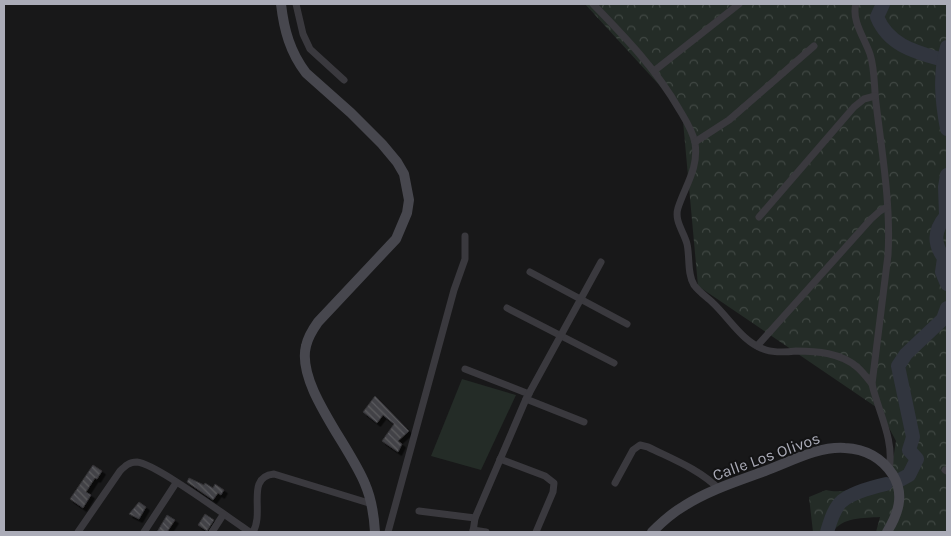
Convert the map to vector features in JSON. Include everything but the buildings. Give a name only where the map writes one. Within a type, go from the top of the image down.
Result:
[{"type":"street","points":[[281,4],[290,47],[296,60],[306,73],[382,144],[404,174],[407,187],[408,213],[396,240],[318,322],[306,346],[304,360],[306,375],[314,392],[365,483],[372,504],[375,532]]},
{"type":"street","points":[[296,4],[303,34],[310,49],[344,80]]},
{"type":"street","points":[[593,4],[632,44],[666,85],[683,115],[695,142],[696,160],[677,215],[686,243],[693,283],[734,328],[757,346],[778,352],[807,351],[826,353],[844,358],[858,367],[872,384]]},
{"type":"street","points":[[654,71],[739,4]]},
{"type":"street","points":[[856,4],[858,26],[870,56],[889,235],[872,384],[890,454],[889,469]]},
{"type":"street","points":[[695,142],[729,120],[814,46]]},
{"type":"street","points":[[759,217],[854,107],[864,99],[875,96]]},
{"type":"street","points":[[757,346],[871,219],[887,207]]},
{"type":"street","points":[[388,532],[454,290],[465,259],[465,236]]},
{"type":"street","points":[[486,532],[473,531],[475,518],[500,459],[528,396],[601,262]]},
{"type":"street","points":[[530,272],[627,324]]},
{"type":"street","points":[[508,308],[614,363]]},
{"type":"street","points":[[465,369],[584,422]]},
{"type":"street","points":[[615,483],[633,450],[640,445],[648,447],[696,471],[709,479],[719,489]]},
{"type":"street","name":"Calle Los Olivos","points":[[652,532],[683,506],[719,489],[811,453],[843,448],[859,450],[880,460],[896,480],[899,507],[894,521],[887,532]]},
{"type":"street","points":[[500,459],[545,476],[554,483],[553,492],[536,532]]},
{"type":"street","points":[[78,532],[120,471],[128,464],[138,462],[149,466],[252,532],[258,521],[257,488],[260,480],[266,475],[274,474],[372,504]]},
{"type":"street","points":[[144,532],[176,483]]},
{"type":"street","points":[[418,511],[475,518]]},
{"type":"street","points":[[212,532],[223,515]]},
{"type":"green space","points":[[585,4],[947,4],[947,532],[876,532],[880,517],[848,521],[842,523],[833,532],[813,532],[809,497],[826,490],[850,490],[890,479],[896,441],[879,409],[698,286],[682,110]]},
{"type":"green space","points":[[462,379],[516,395],[481,470],[431,456]]},
{"type":"waterway","points":[[883,4],[877,17],[889,35],[913,51],[943,60]]},
{"type":"waterway","points":[[947,47],[944,57],[942,88],[947,129]]},
{"type":"waterway","points":[[947,175],[945,187],[946,216],[939,226],[936,237],[938,247],[944,258],[942,272],[947,284]]},
{"type":"waterway","points":[[898,481],[909,475],[917,459],[909,450],[913,437],[898,366],[906,354],[943,319],[947,308]]},
{"type":"waterway","points":[[827,532],[835,511],[842,501],[857,492],[886,484]]}]
